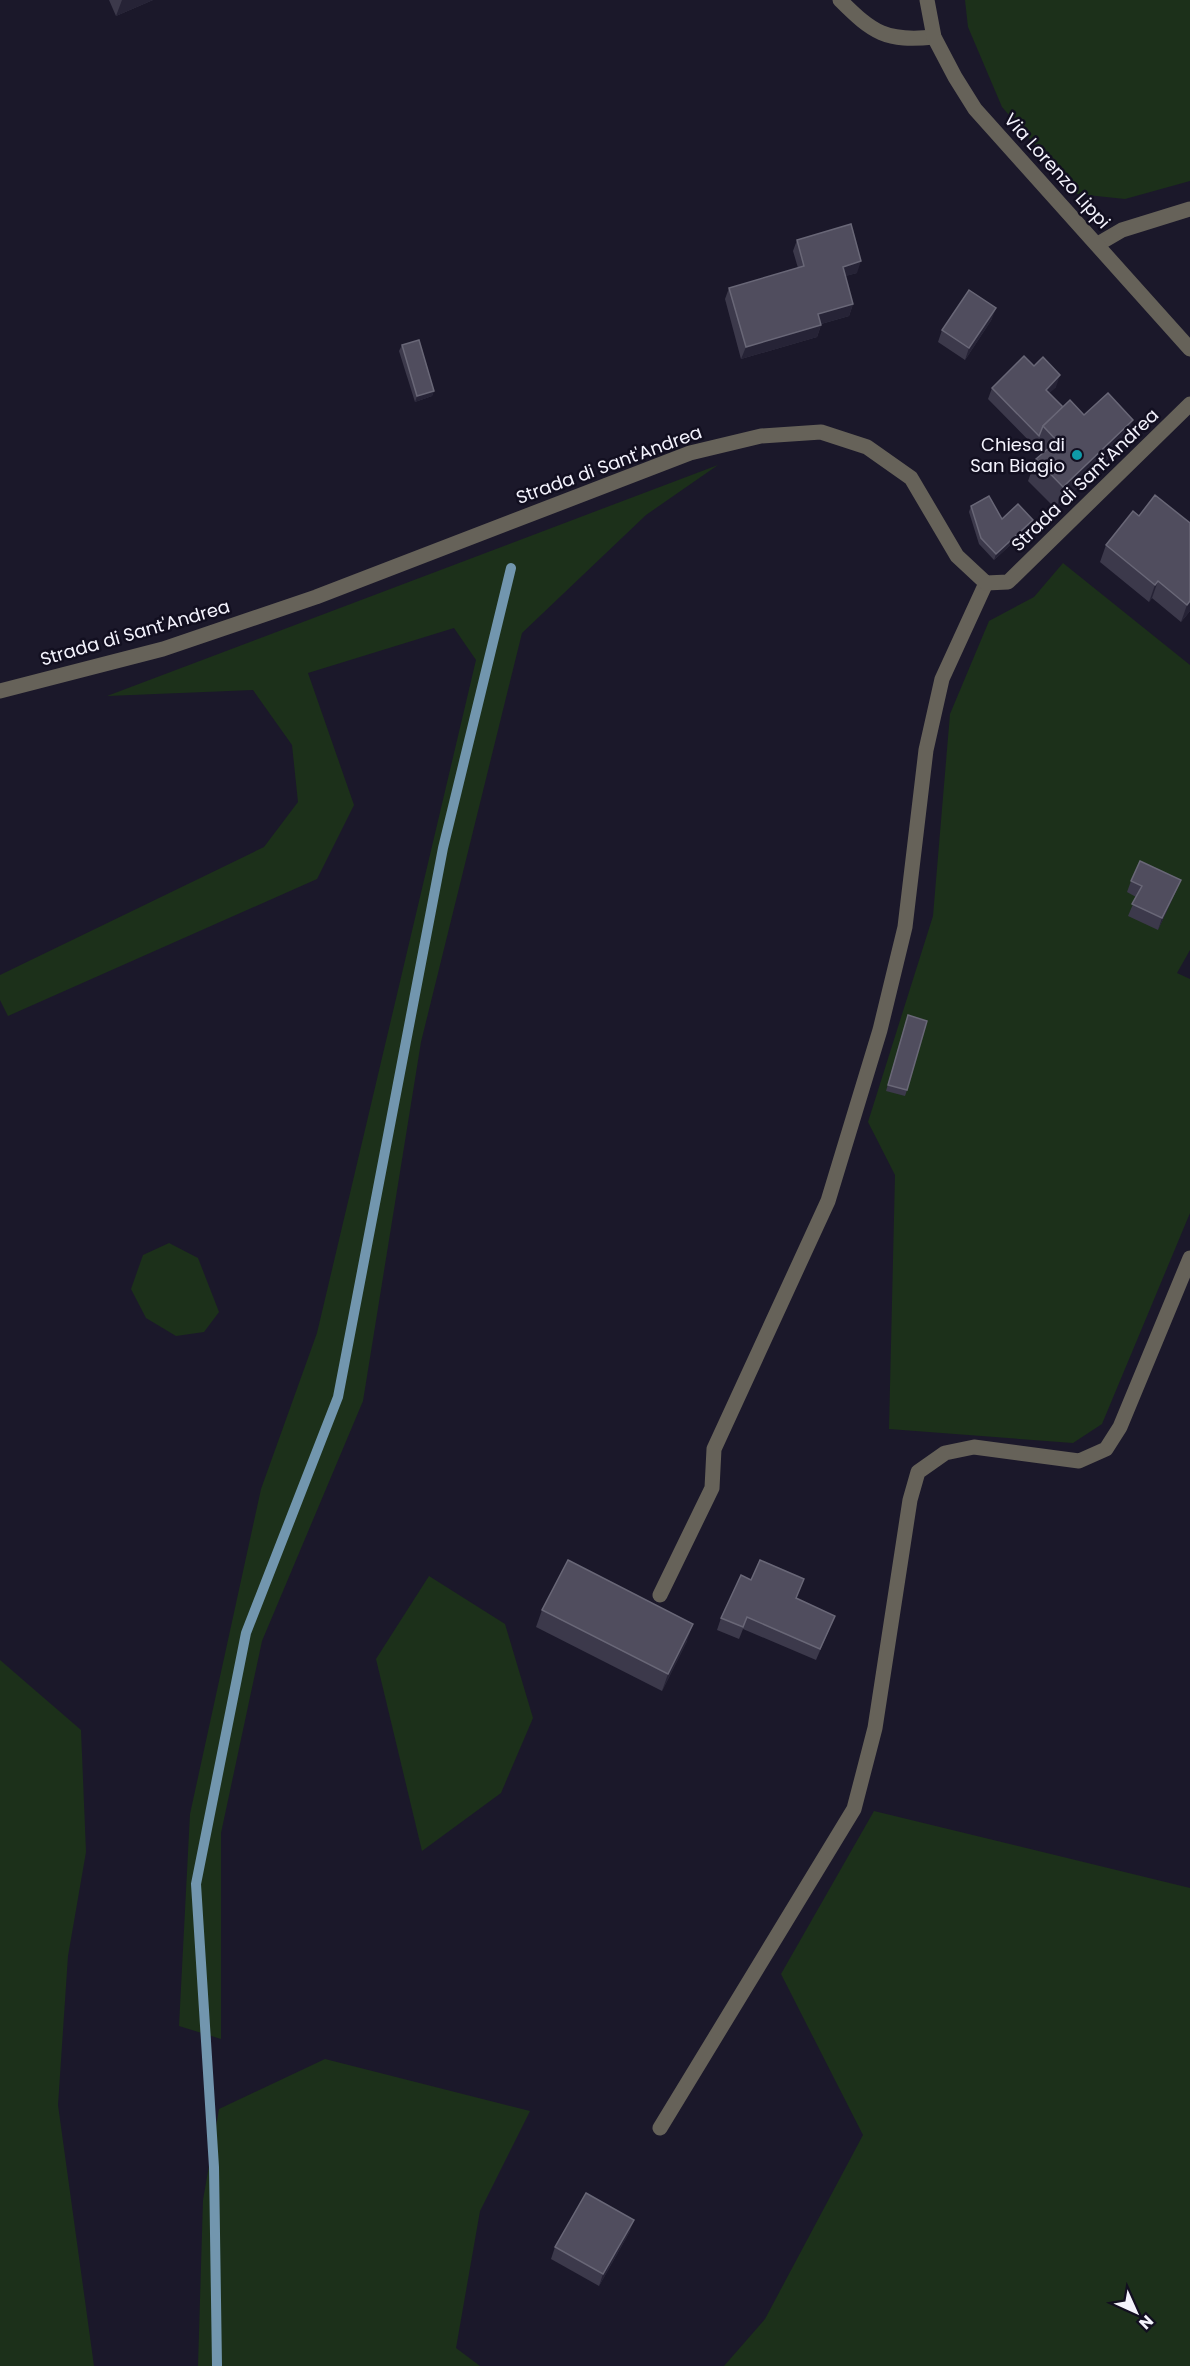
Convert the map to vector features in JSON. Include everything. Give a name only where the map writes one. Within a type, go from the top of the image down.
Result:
[{"type":"street","points":[[840,0],[876,32],[909,39],[934,37]]},
{"type":"street","name":"Via Lorenzo Lippi","points":[[927,0],[934,37],[975,109],[1190,349]]},
{"type":"street","points":[[1098,244],[1122,230],[1190,209]]},
{"type":"street","name":"Strada di Sant'Andrea","points":[[0,691],[163,649],[316,597],[690,453],[761,436],[821,432],[867,447],[911,478],[957,556],[986,583],[1008,582],[1190,404]]},
{"type":"street","points":[[660,1595],[712,1488],[714,1449],[828,1201],[880,1030],[905,927],[926,750],[942,679],[986,583]]},
{"type":"street","points":[[660,2128],[854,1809],[875,1728],[910,1500],[918,1472],[945,1453],[974,1447],[1079,1461],[1106,1449],[1120,1427],[1190,1258]]},
{"type":"green space","points":[[965,0],[1190,0],[1190,181],[1125,199],[1077,194],[1002,107],[968,27]]},
{"type":"green space","points":[[718,465],[646,515],[522,633],[421,1042],[363,1401],[262,1641],[221,1833],[221,2039],[179,2026],[190,1814],[261,1489],[317,1333],[476,660],[454,628],[308,673],[354,805],[317,879],[8,1016],[0,1000],[0,975],[264,847],[298,802],[292,745],[253,690],[107,696]]},
{"type":"green space","points":[[1063,563],[1190,665],[1190,950],[1177,973],[1190,979],[1190,1213],[1102,1424],[1073,1443],[889,1429],[895,1175],[868,1122],[933,916],[950,714],[989,621],[1034,597]]},
{"type":"green space","points":[[169,1243],[198,1258],[219,1312],[204,1332],[176,1336],[146,1318],[131,1289],[143,1255]]},
{"type":"green space","points":[[429,1576],[505,1624],[533,1718],[501,1793],[422,1851],[376,1659]]},
{"type":"green space","points":[[0,1660],[81,1730],[86,1852],[68,1956],[58,2105],[94,2366],[0,2366]]},
{"type":"green space","points":[[874,1811],[1190,1888],[1190,2366],[724,2366],[765,2319],[863,2135],[781,1974]]},
{"type":"green space","points":[[325,2059],[530,2111],[480,2211],[456,2348],[480,2366],[198,2366],[203,2200],[219,2109]]},
{"type":"building","points":[[851,224],[861,261],[843,267],[853,304],[818,314],[821,325],[746,347],[729,288],[804,266],[797,240]]},
{"type":"building","points":[[969,290],[996,308],[969,348],[942,330]]},
{"type":"building","points":[[419,340],[434,391],[417,396],[402,345]]},
{"type":"building","points":[[1024,356],[1034,366],[1043,357],[1060,375],[1046,390],[1063,407],[1043,426],[1039,436],[992,388]]},
{"type":"building","points":[[1108,393],[1133,420],[1063,487],[1036,459],[1057,441],[1043,426],[1070,400],[1084,415]]},
{"type":"building","points":[[1155,495],[1190,523],[1190,601],[1187,605],[1158,581],[1155,585],[1106,545],[1133,511],[1139,516]]},
{"type":"building","points":[[989,496],[1002,519],[1018,504],[1033,520],[996,554],[981,538],[971,506]]},
{"type":"building","points":[[1140,861],[1181,880],[1162,918],[1132,904],[1142,886],[1131,881]]},
{"type":"building","points":[[908,1015],[927,1021],[907,1090],[888,1085]]},
{"type":"building","points":[[568,1560],[693,1624],[668,1674],[542,1610]]},
{"type":"building","points":[[760,1560],[804,1579],[796,1598],[835,1616],[820,1649],[747,1617],[743,1627],[721,1618],[741,1575],[751,1580]]},
{"type":"building","points":[[586,2193],[634,2220],[603,2274],[555,2247]]},
{"type":"waterway","points":[[217,2366],[214,2167],[196,1884],[246,1633],[338,1397],[443,848],[511,568]]},
{"type":"place","name":"Chiesa di San Biagio","points":[[1077,455]]}]
